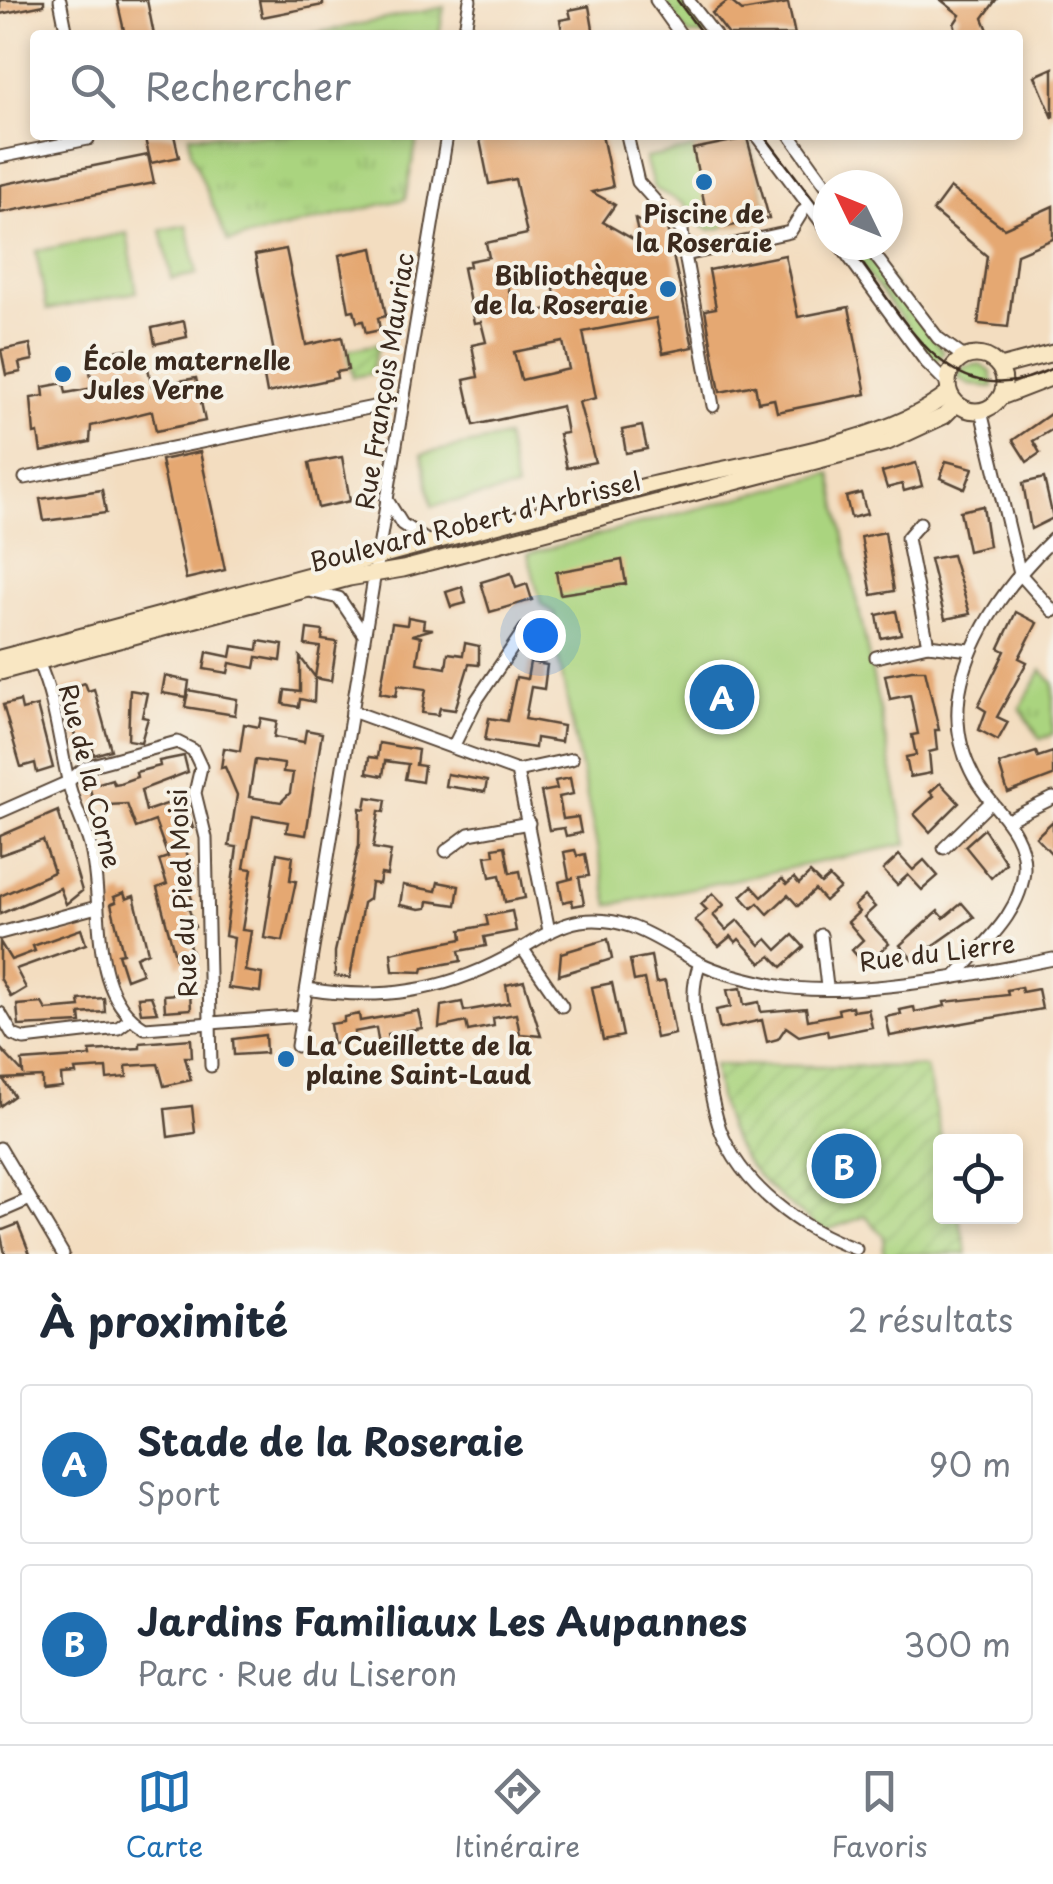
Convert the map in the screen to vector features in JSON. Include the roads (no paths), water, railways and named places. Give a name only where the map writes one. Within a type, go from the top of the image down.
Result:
[{"type":"street","points":[[60,0],[67,30]]},
{"type":"street","points":[[465,30],[470,0]]},
{"type":"street","points":[[656,0],[678,30]]},
{"type":"street","points":[[688,0],[711,30]]},
{"type":"street","points":[[0,157],[83,140]]},
{"type":"street","name":"Rue François Mauriac","points":[[297,1046],[446,140]]},
{"type":"street","points":[[628,140],[638,182],[682,231],[713,406]]},
{"type":"street","points":[[760,140],[813,210]]},
{"type":"street","points":[[794,140],[815,170]]},
{"type":"street","points":[[686,255],[790,232],[803,212]]},
{"type":"street","points":[[851,260],[951,393],[981,411],[1020,574],[1053,611]]},
{"type":"street","points":[[878,260],[938,338],[964,357]]},
{"type":"street","points":[[1000,367],[1053,353]]},
{"type":"street","points":[[951,393],[950,370],[964,357],[981,355],[1000,367],[1004,383],[1001,397]]},
{"type":"street","points":[[981,411],[1001,397],[1053,377]]},
{"type":"street","name":"Boulevard Robert d'Arbrissel","points":[[0,672],[304,590],[430,544],[860,435],[914,418],[951,393]]},
{"type":"street","name":"Boulevard Robert d'Arbrissel","points":[[0,658],[888,442],[944,416],[951,393]]},
{"type":"street","points":[[25,478],[403,401]]},
{"type":"street","points":[[386,498],[402,524],[430,544]]},
{"type":"street","points":[[920,523],[908,538],[908,558],[928,645]]},
{"type":"street","points":[[955,977],[994,935],[1021,886],[1024,868],[1010,819],[974,778],[959,727],[960,689],[970,650],[1020,574],[1053,540]]},
{"type":"street","points":[[304,590],[339,598],[364,635]]},
{"type":"street","points":[[454,745],[476,702],[525,629]]},
{"type":"street","points":[[876,657],[928,645],[970,650]]},
{"type":"street","name":"Rue de la Corne","points":[[38,662],[62,742],[68,782],[90,846],[97,908],[115,998],[130,1019]]},
{"type":"street","points":[[352,712],[454,745],[517,771],[572,758]]},
{"type":"street","name":"Rue du Pied Moisi","points":[[0,812],[68,782],[84,767],[178,742],[193,750],[200,767],[195,793],[206,838],[211,1066]]},
{"type":"street","points":[[517,771],[549,931]]},
{"type":"street","points":[[1010,819],[1053,798]]},
{"type":"street","points":[[944,848],[992,802]]},
{"type":"street","points":[[446,851],[470,834],[529,823]]},
{"type":"street","points":[[0,933],[97,908]]},
{"type":"street","name":"Rue du Lierre","points":[[307,989],[348,996],[439,988],[549,931],[577,922],[621,922],[645,930],[700,963],[779,986],[827,987],[955,977],[1053,959]]},
{"type":"street","name":"Rue du Lierre","points":[[820,935],[827,987]]},
{"type":"street","points":[[522,948],[562,1006]]},
{"type":"street","points":[[700,963],[690,987],[712,1095],[731,1152],[776,1202],[821,1236],[856,1249]]},
{"type":"street","points":[[0,1013],[13,1036],[24,1039],[118,1028],[130,1019],[145,1028],[302,1016]]},
{"type":"street","points":[[0,1148],[63,1254]]},
{"type":"street","points":[[0,1212],[30,1199]]},
{"type":"tram line","points":[[677,0],[699,30]]},
{"type":"tram line","points":[[768,140],[813,199]]},
{"type":"tram line","points":[[860,260],[909,328],[931,353],[956,371],[984,381],[1016,381],[1053,368]]},
{"type":"place","name":"Piscine de la Roseraie","points":[[704,182]]},
{"type":"place","name":"Bibliothèque de la Roseraie","points":[[668,289]]},
{"type":"place","name":"École maternelle Jules Verne","points":[[63,374]]},
{"type":"place","name":"Stade de la Roseraie","points":[[722,697]]},
{"type":"place","name":"La Cueillette de la plaine Saint-Laud","points":[[286,1059]]},
{"type":"place","name":"Jardins Familiaux Les Aupannes","points":[[844,1166]]}]
